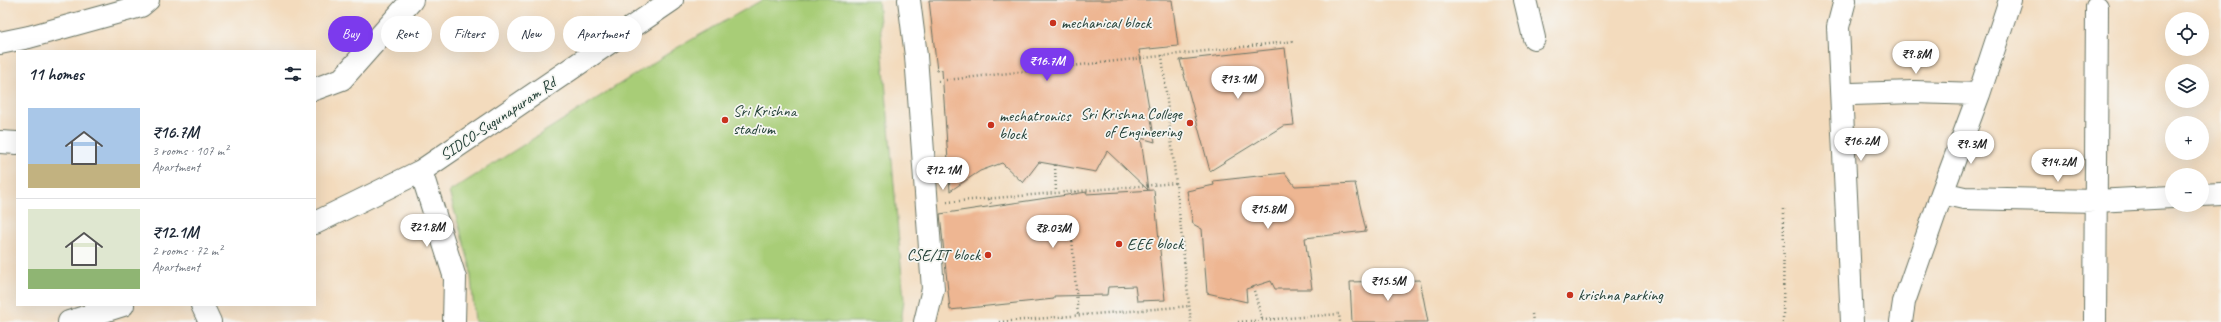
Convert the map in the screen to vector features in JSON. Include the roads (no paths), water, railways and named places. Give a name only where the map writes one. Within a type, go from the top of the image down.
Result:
[{"type":"street","points":[[0,43],[140,6],[148,0]]},
{"type":"street","points":[[316,89],[342,79],[412,0]]},
{"type":"street","name":"SIDCO-Sugunapuram Rd","points":[[316,223],[421,171],[672,0]]},
{"type":"street","points":[[909,0],[918,84],[932,289],[925,322]]},
{"type":"street","points":[[1526,0],[1534,38]]},
{"type":"street","points":[[1845,0],[1838,28],[1852,322]]},
{"type":"street","points":[[1901,322],[1904,302],[1942,193],[1979,94],[2010,0]]},
{"type":"street","points":[[2095,322],[2097,7]]},
{"type":"street","points":[[1852,94],[1914,92],[1979,94]]},
{"type":"street","points":[[0,142],[16,143]]},
{"type":"street","points":[[421,171],[455,278],[454,322]]},
{"type":"street","points":[[1942,193],[1964,198],[2096,201],[2165,197]]},
{"type":"street","points":[[2209,195],[2221,194]]},
{"type":"street","points":[[69,322],[121,306]]},
{"type":"street","points":[[202,306],[210,322]]},
{"type":"place","name":"mechanical block","points":[[1053,23]]},
{"type":"place","name":"Sri Krishna stadium","points":[[725,120]]},
{"type":"place","name":"Sri Krishna College of Engineering","points":[[1190,123]]},
{"type":"place","name":"mechatronics block","points":[[991,125]]},
{"type":"place","name":"EEE block","points":[[1119,244]]},
{"type":"place","name":"CSE/IT block","points":[[988,255]]},
{"type":"place","name":"krishna parking","points":[[1570,295]]}]
